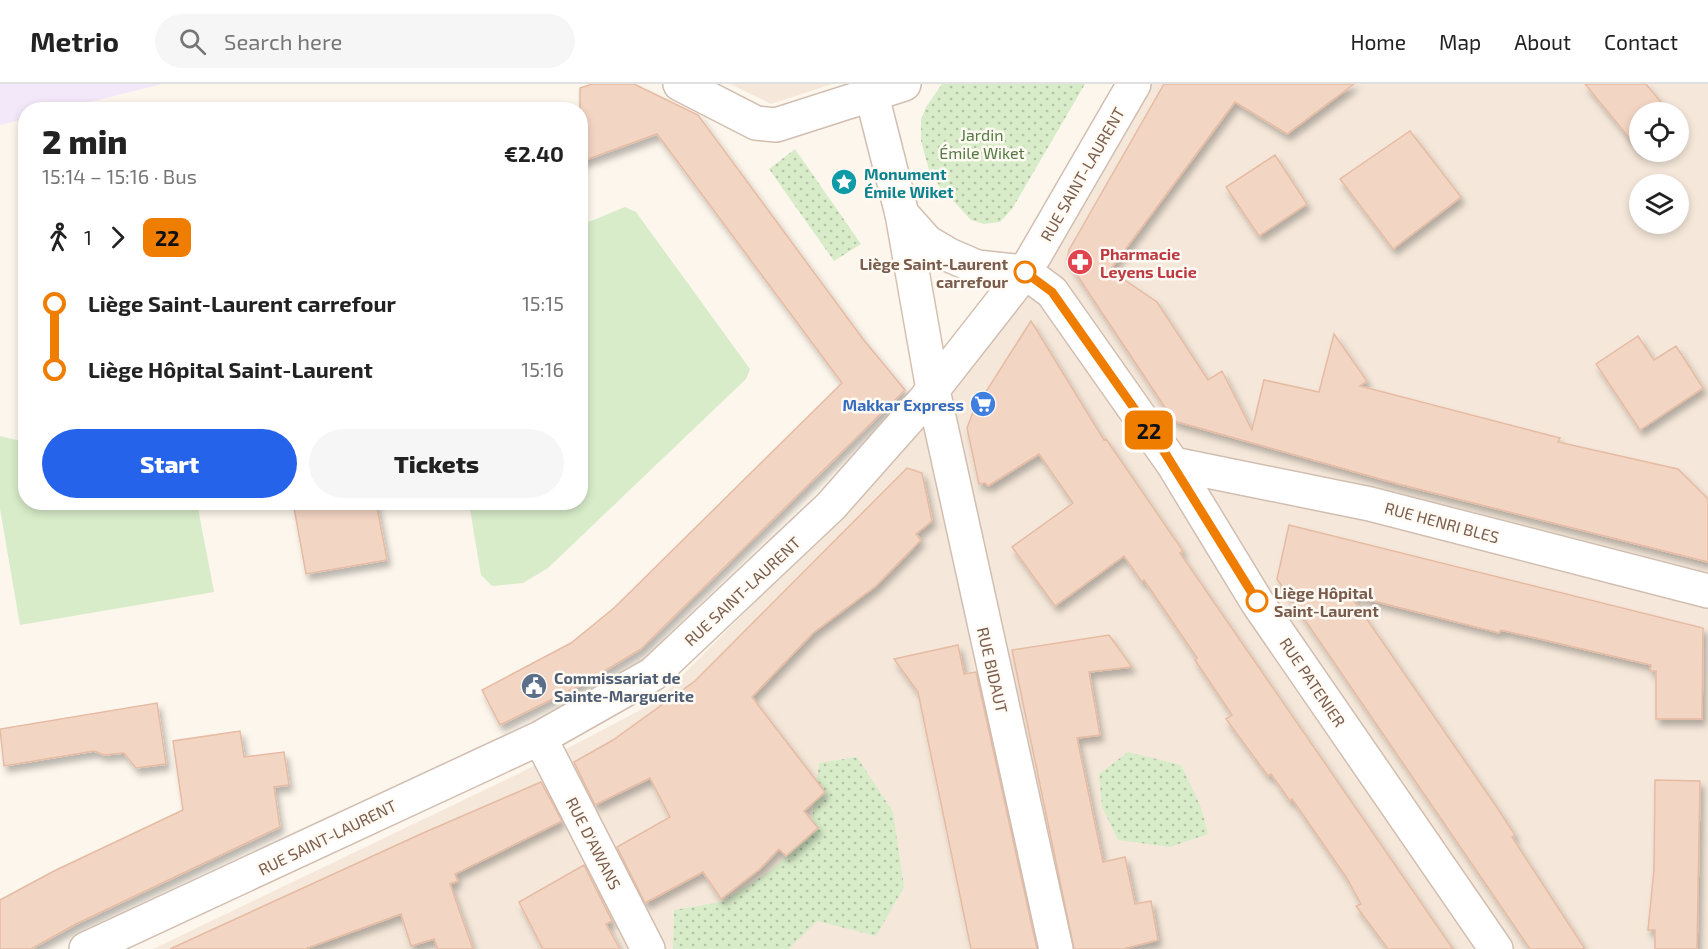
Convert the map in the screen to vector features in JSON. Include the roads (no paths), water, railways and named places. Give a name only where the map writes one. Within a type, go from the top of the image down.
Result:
[{"type":"street","points":[[680,84],[756,123],[776,125],[871,90],[904,84]]},
{"type":"street","name":"RUE SAINT-LAURENT","points":[[86,949],[540,738],[653,674],[831,506],[933,390],[1025,272],[1134,84]]},
{"type":"street","name":"RUE BIDAUT","points":[[871,90],[902,213],[933,390],[1056,949]]},
{"type":"street","points":[[902,213],[927,242],[949,255],[977,267],[1025,272]]},
{"type":"street","name":"RUE PATENIER","points":[[1025,272],[1052,292],[1173,464],[1257,602],[1496,949]]},
{"type":"street","name":"RUE HENRI BLES","points":[[1173,464],[1370,504],[1708,591]]},
{"type":"street","name":"RUE D'AWANS","points":[[540,738],[648,949]]},
{"type":"place","name":"Monument Émile Wiket","points":[[844,182]]},
{"type":"place","name":"Pharmacie Leyens Lucie","points":[[1080,262]]},
{"type":"place","name":"Liège Saint-Laurent carrefour","points":[[1025,272]]},
{"type":"place","name":"Makkar Express","points":[[983,404]]},
{"type":"place","name":"Liège Hôpital Saint-Laurent","points":[[1257,601]]},
{"type":"place","name":"Commissariat de Sainte-Marguerite","points":[[534,686]]},
{"type":"park label","name":"Jardin Émile Wiket","points":[[982,143]]}]
